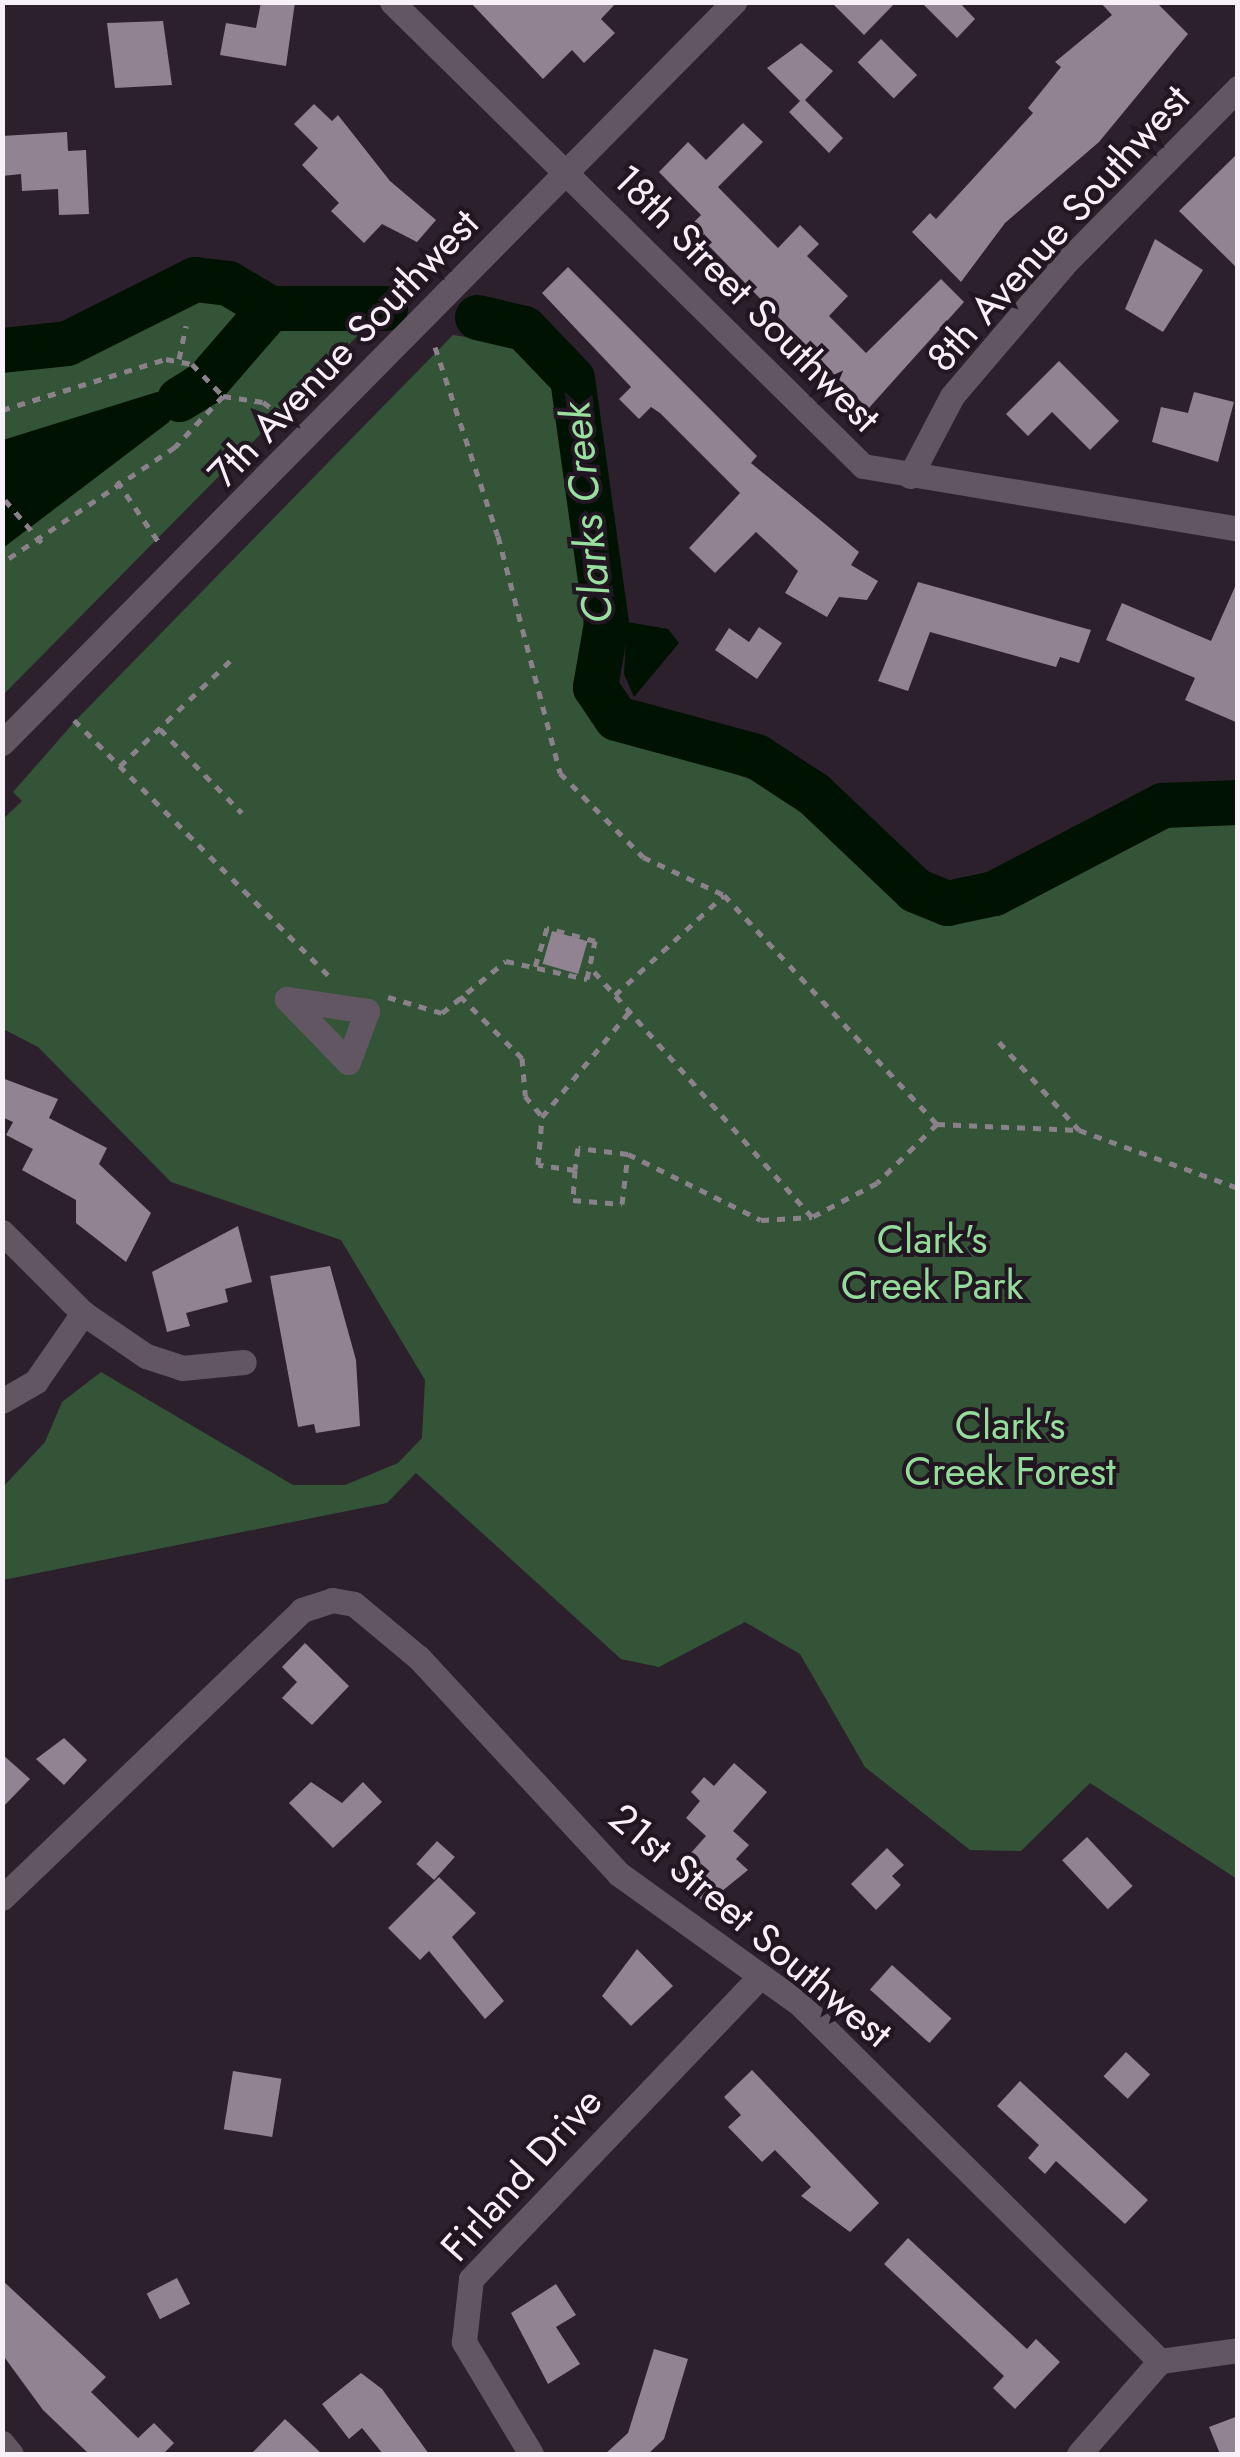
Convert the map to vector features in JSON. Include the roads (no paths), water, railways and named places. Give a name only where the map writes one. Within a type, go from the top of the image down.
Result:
[{"type":"street","name":"18th Street Southwest","points":[[392,2],[863,466],[1238,529]]},
{"type":"street","name":"7th Avenue Southwest","points":[[2,743],[404,341],[734,2]]},
{"type":"street","name":"8th Avenue Southwest","points":[[910,476],[952,396],[1066,262],[1238,88]]},
{"type":"street","points":[[287,999],[365,1001],[348,1062],[287,999]]},
{"type":"street","points":[[2,1232],[83,1313],[146,1356],[182,1368],[244,1362]]},
{"type":"street","points":[[2,1400],[36,1380],[83,1313]]},
{"type":"street","name":"21st Street Southwest","points":[[2,1898],[279,1631],[332,1600],[394,1634],[636,1888],[761,1976],[852,2052],[1160,2361]]},
{"type":"street","name":"Firland Drive","points":[[530,2454],[464,2342],[471,2278],[761,1976]]},
{"type":"street","points":[[1079,2454],[1160,2361],[1238,2350]]},
{"type":"street","points":[[2,2443],[11,2454]]},
{"type":"waterway","name":"Clarks Creek","points":[[2,350],[67,343],[195,279],[228,283],[270,308],[385,308]]},
{"type":"waterway","name":"Clarks Creek","points":[[179,399],[205,383],[270,308]]},
{"type":"waterway","name":"Clarks Creek","points":[[477,317],[524,328],[572,378],[606,623],[595,687],[616,718],[756,756],[814,794],[915,890],[947,903],[994,893],[1162,805],[1238,802]]},
{"type":"park label","name":"Clark's Creek Park","points":[[932,1262]]},
{"type":"park label","name":"Clark's Creek Forest","points":[[1010,1448]]}]
